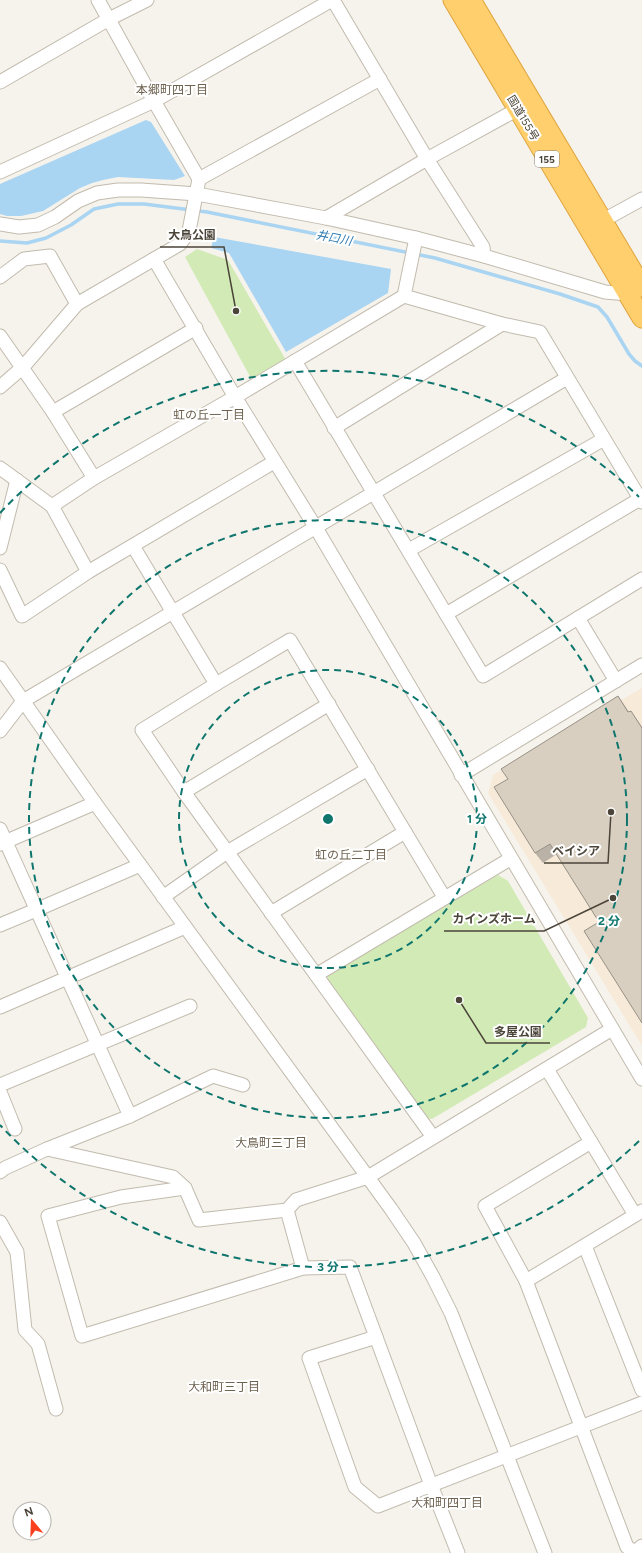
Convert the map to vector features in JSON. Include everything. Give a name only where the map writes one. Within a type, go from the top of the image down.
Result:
[{"type":"highway","name":"国道155号","points":[[453,0],[518,109],[635,290]]},
{"type":"highway","name":"国道155号","points":[[471,0],[602,220],[635,290],[642,318]]},
{"type":"street","points":[[0,387],[23,367],[77,304],[180,244],[189,231],[199,179],[98,0]]},
{"type":"street","points":[[0,82],[147,0]]},
{"type":"street","points":[[0,172],[154,101],[332,0],[427,159],[483,247],[484,256]]},
{"type":"street","points":[[199,179],[380,79]]},
{"type":"street","points":[[326,218],[427,159],[518,109]]},
{"type":"street","points":[[0,224],[19,227],[38,225],[55,217],[78,201],[97,193],[118,190],[141,190],[197,194],[326,218],[416,238],[484,256],[605,292],[635,290]]},
{"type":"street","points":[[602,220],[642,199]]},
{"type":"street","points":[[404,296],[416,238]]},
{"type":"street","points":[[0,277],[24,259],[50,256],[77,304]]},
{"type":"street","points":[[154,259],[274,462],[316,528],[510,859],[642,1079]]},
{"type":"street","points":[[52,506],[94,478],[235,397],[404,296],[502,324],[540,332],[641,501],[446,614]]},
{"type":"street","points":[[334,428],[502,324]]},
{"type":"street","points":[[54,412],[196,328]]},
{"type":"street","points":[[0,336],[54,412],[94,478]]},
{"type":"street","points":[[295,361],[483,676],[642,579]]},
{"type":"street","points":[[0,731],[23,701],[567,378]]},
{"type":"street","points":[[409,550],[604,439]]},
{"type":"street","points":[[0,570],[22,616],[88,572],[274,462]]},
{"type":"street","points":[[0,468],[52,506],[88,572]]},
{"type":"street","points":[[0,548],[17,480]]},
{"type":"street","points":[[133,546],[216,684]]},
{"type":"street","points":[[578,618],[616,681]]},
{"type":"street","points":[[433,1137],[184,792],[142,730],[290,640],[444,897]]},
{"type":"street","points":[[461,775],[642,665]]},
{"type":"street","points":[[0,668],[95,804],[368,1177],[414,1243],[451,1313],[545,1553]]},
{"type":"street","points":[[184,792],[329,704]]},
{"type":"street","points":[[163,897],[227,852],[368,770]]},
{"type":"street","points":[[3,843],[95,804]]},
{"type":"street","points":[[0,829],[3,843],[36,910],[130,1116]]},
{"type":"street","points":[[271,913],[405,832]]},
{"type":"street","points":[[316,976],[444,897],[510,859]]},
{"type":"street","points":[[0,925],[140,865]]},
{"type":"street","points":[[0,1007],[185,927]]},
{"type":"street","points":[[0,1085],[190,1006]]},
{"type":"street","points":[[47,1149],[173,1178],[185,1188],[199,1220],[287,1210],[296,1200],[368,1177],[612,1029]]},
{"type":"street","points":[[526,1281],[638,1213],[591,1142],[547,1069]]},
{"type":"street","points":[[0,1172],[4,1168],[47,1149],[130,1116],[213,1076],[244,1085]]},
{"type":"street","points":[[0,1092],[15,1129]]},
{"type":"street","points":[[591,1142],[485,1206],[526,1281],[627,1546],[635,1552],[642,1546]]},
{"type":"street","points":[[185,1188],[121,1197],[48,1216],[82,1336],[303,1268],[350,1267],[431,1486],[458,1553]]},
{"type":"street","points":[[287,1210],[303,1268]]},
{"type":"street","points":[[0,1222],[17,1252],[25,1330],[38,1344],[56,1409]]},
{"type":"street","points":[[585,1246],[642,1390]]},
{"type":"street","points":[[376,1337],[309,1358],[355,1487],[378,1506],[642,1403]]},
{"type":"shaded area","points":[[642,688],[642,1046],[488,793],[493,775]]},
{"type":"green space","points":[[197,249],[228,260],[287,362],[253,382],[185,257]]},
{"type":"green space","points":[[498,875],[508,881],[588,1018],[586,1027],[432,1119],[426,1118],[327,982],[328,975]]},
{"type":"water","points":[[146,120],[151,122],[185,176],[174,180],[118,177],[103,180],[80,188],[43,211],[21,216],[7,216],[0,214],[0,184]]},
{"type":"water","points":[[214,237],[391,269],[388,293],[286,352],[229,253],[211,248]]},
{"type":"building","points":[[618,696],[628,712],[631,711],[642,728],[642,1023],[584,931],[599,922],[550,844],[535,853],[494,787],[508,779],[501,769]]},
{"type":"waterway","name":"井口川","points":[[0,241],[27,243],[46,238],[71,225],[94,209],[118,204],[144,204],[207,212],[435,258],[560,294],[598,307],[607,317],[629,354],[642,366]]},
{"type":"place","name":"大鳥公園","points":[[236,311]]},
{"type":"place","name":"ベイシア","points":[[611,812]]},
{"type":"place","name":"カインズホーム","points":[[613,898]]},
{"type":"place","name":"多屋公園","points":[[459,1000]]},
{"type":"district","name":"本郷町四丁目","points":[[172,90]]},
{"type":"district","name":"虹の丘一丁目","points":[[209,415]]},
{"type":"district","name":"虹の丘二丁目","points":[[351,855]]},
{"type":"district","name":"大鳥町三丁目","points":[[271,1143]]},
{"type":"district","name":"大和町三丁目","points":[[224,1387]]},
{"type":"district","name":"大和町四丁目","points":[[447,1503]]}]
